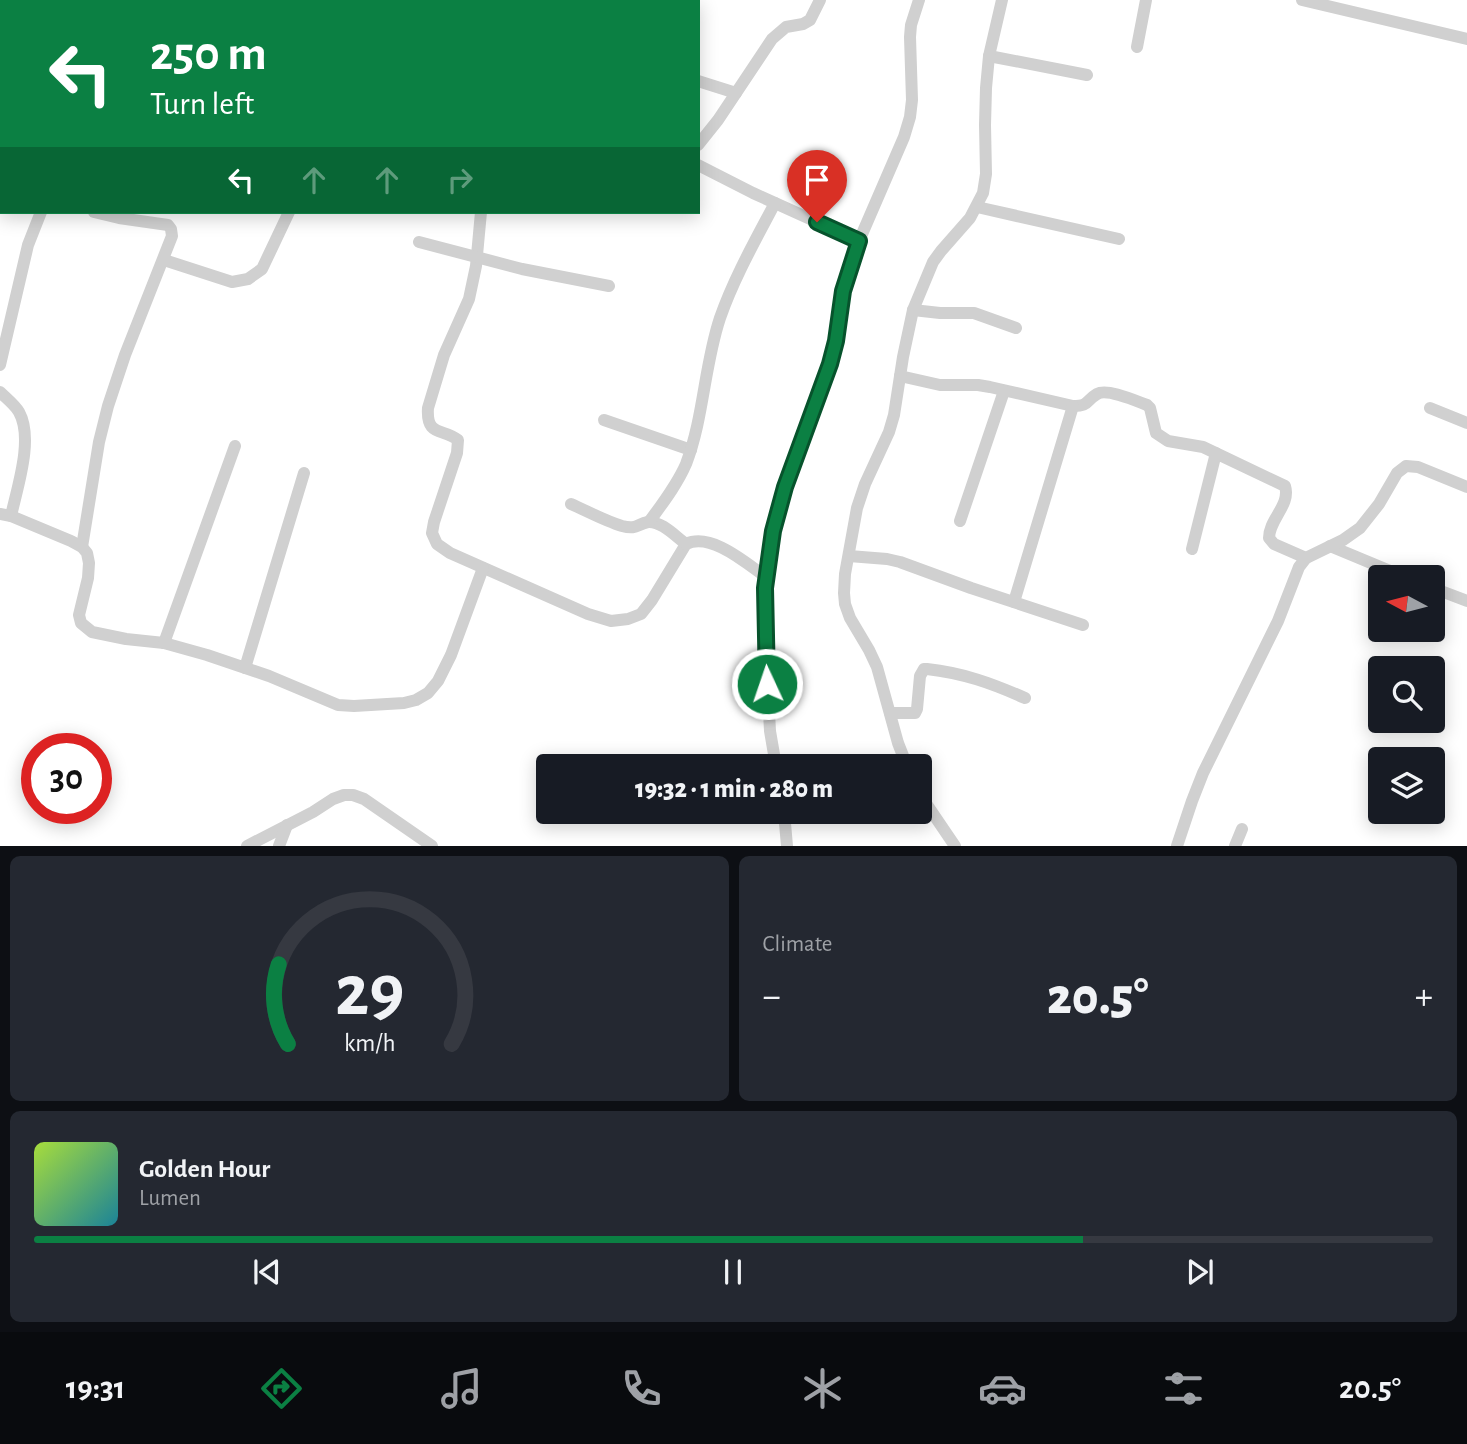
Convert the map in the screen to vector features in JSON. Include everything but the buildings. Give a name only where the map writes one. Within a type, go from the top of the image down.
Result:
[{"type":"street","points":[[700,142],[772,39],[786,27],[810,20],[820,0]]},
{"type":"street","points":[[774,754],[769,731],[764,614],[773,531],[785,487],[830,364],[843,291],[859,241],[910,117],[910,37],[919,0]]},
{"type":"street","points":[[902,754],[877,667],[845,604],[845,583],[857,509],[894,415],[913,310],[933,262],[970,218],[983,193],[986,174],[985,125],[989,56],[1002,0]]},
{"type":"street","points":[[1137,47],[1146,0]]},
{"type":"street","points":[[1302,0],[1467,39]]},
{"type":"street","points":[[989,56],[1087,75]]},
{"type":"street","points":[[700,82],[736,93]]},
{"type":"street","points":[[700,166],[859,241]]},
{"type":"street","points":[[571,504],[621,526],[635,527],[649,522],[673,488],[691,450],[719,321],[731,288],[775,203]]},
{"type":"street","points":[[977,207],[1119,239]]},
{"type":"street","points":[[0,365],[28,245],[40,214]]},
{"type":"street","points":[[82,547],[99,442],[108,407],[125,355],[172,236],[168,225],[102,214]]},
{"type":"street","points":[[164,260],[232,282],[248,279],[262,269],[288,214]]},
{"type":"street","points":[[481,214],[477,257],[469,299],[444,355],[431,394],[427,417],[435,431],[458,440],[457,453],[438,506],[432,533],[437,544],[483,568],[588,614],[611,621],[641,614],[686,544],[692,541],[711,542],[766,577]]},
{"type":"street","points":[[419,242],[522,269],[609,286]]},
{"type":"street","points":[[913,310],[974,313],[1016,328]]},
{"type":"street","points":[[900,376],[940,385],[978,385],[1073,406],[1086,405],[1098,393],[1103,392],[1147,405],[1156,433],[1168,441],[1195,445],[1216,453],[1285,486],[1286,498],[1270,529],[1269,538],[1274,544],[1306,558]]},
{"type":"street","points":[[960,522],[1004,391]]},
{"type":"street","points":[[0,392],[19,412],[25,437],[23,460],[6,515],[82,547],[89,563],[79,615],[81,623],[92,632],[126,639],[164,642],[245,668],[338,705],[404,703],[428,693],[438,681],[451,655],[483,568]]},
{"type":"street","points":[[1014,602],[1073,406]]},
{"type":"street","points":[[1430,408],[1467,423]]},
{"type":"street","points":[[604,420],[691,450]]},
{"type":"street","points":[[164,642],[234,446]]},
{"type":"street","points":[[1192,549],[1216,453]]},
{"type":"street","points":[[1177,845],[1203,773],[1278,621],[1294,578],[1306,558],[1343,540],[1360,528],[1379,504],[1397,473],[1406,466],[1418,467],[1467,487]]},
{"type":"street","points":[[245,668],[304,473]]},
{"type":"street","points":[[649,522],[662,526],[686,544]]},
{"type":"street","points":[[1330,546],[1376,565]]},
{"type":"street","points":[[849,556],[900,562],[1083,625]]},
{"type":"street","points":[[1446,593],[1467,601]]},
{"type":"street","points":[[890,713],[915,713],[921,672],[927,668],[980,679],[1025,698]]},
{"type":"street","points":[[247,845],[344,795],[364,799],[432,845]]},
{"type":"street","points":[[932,812],[954,845]]},
{"type":"street","points":[[785,824],[787,845]]},
{"type":"street","points":[[279,845],[287,825]]},
{"type":"street","points":[[1235,845],[1242,829]]},
{"type":"route","points":[[767,684],[765,588],[773,531],[785,487],[830,364],[843,291],[859,241],[817,222]]}]
